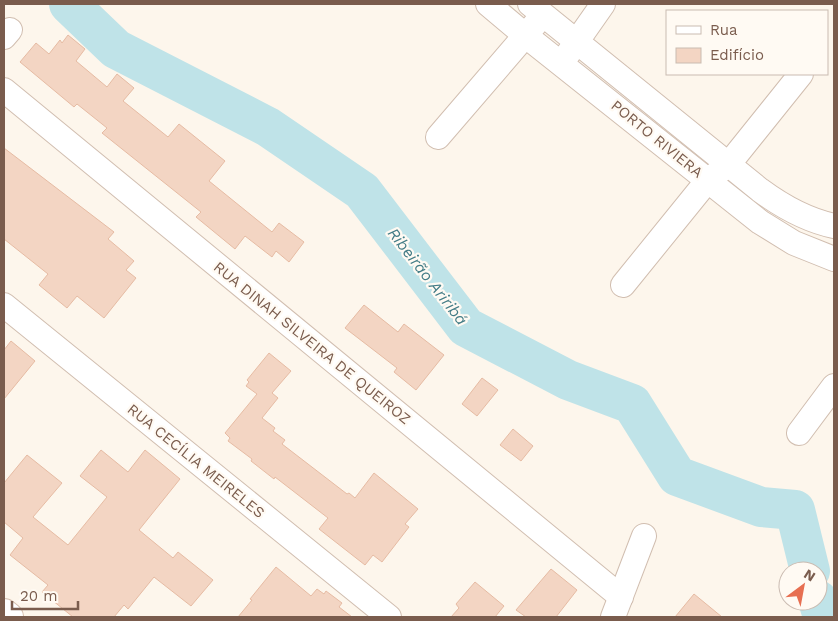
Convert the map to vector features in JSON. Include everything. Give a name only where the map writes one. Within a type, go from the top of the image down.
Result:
[{"type":"main road","points":[[4,613],[9,617]]},
{"type":"street","name":"PORTO RIVIERA","points":[[488,4],[777,233],[815,252],[834,259]]},
{"type":"street","points":[[561,63],[603,4]]},
{"type":"street","name":"PORTO RIVIERA","points":[[537,9],[778,204],[799,215],[834,226]]},
{"type":"street","points":[[438,138],[526,36],[537,9]]},
{"type":"street","points":[[623,285],[708,180],[728,165],[800,75]]},
{"type":"street","name":"RUA DINAH SILVEIRA DE QUEIROZ","points":[[4,90],[617,607]]},
{"type":"street","name":"RUA CECÍLIA MEIRELES","points":[[4,305],[389,617]]},
{"type":"street","points":[[798,433],[834,386]]},
{"type":"street","points":[[617,607],[644,536]]},
{"type":"building","points":[[68,35],[85,49],[76,61],[107,87],[117,74],[134,88],[123,101],[168,137],[179,124],[225,161],[209,181],[272,232],[279,223],[304,242],[289,262],[276,251],[272,257],[245,236],[235,249],[196,217],[201,212],[102,133],[107,128],[77,104],[74,107],[20,62],[36,43],[49,54],[60,40],[62,43]]},
{"type":"building","points":[[4,148],[114,232],[108,239],[134,261],[126,270],[136,278],[104,318],[77,296],[67,308],[39,285],[48,274],[4,239]]},
{"type":"building","points":[[364,305],[398,332],[404,324],[444,355],[416,390],[394,372],[397,368],[345,328]]},
{"type":"building","points":[[11,341],[35,361],[4,399],[4,350]]},
{"type":"building","points":[[269,353],[291,371],[272,393],[278,398],[262,418],[275,428],[273,431],[285,440],[282,444],[347,494],[349,493],[355,498],[374,473],[418,509],[405,524],[409,527],[382,562],[373,555],[365,565],[319,529],[328,518],[275,477],[274,479],[228,441],[230,438],[225,433],[257,394],[246,386],[249,382],[247,380]]},
{"type":"building","points":[[482,378],[498,390],[477,416],[462,404]]},
{"type":"building","points":[[513,429],[533,446],[521,461],[500,445]]},
{"type":"building","points":[[101,450],[128,472],[145,450],[180,479],[139,530],[173,558],[178,552],[213,580],[191,606],[154,577],[128,609],[124,605],[114,617],[73,617],[42,592],[48,585],[10,555],[23,538],[4,522],[4,483],[27,455],[62,483],[33,517],[68,545],[107,497],[80,476]]},
{"type":"building","points":[[276,567],[311,596],[317,589],[324,594],[326,591],[342,603],[339,607],[352,617],[238,617]]},
{"type":"building","points":[[551,569],[577,590],[556,617],[526,617],[516,610]]},
{"type":"building","points":[[475,582],[504,606],[495,617],[451,617],[459,608],[456,604]]},
{"type":"building","points":[[694,594],[722,617],[675,617]]},
{"type":"waterway","name":"Ribeirão Ariribá","points":[[69,4],[116,49],[268,127],[362,191],[466,327],[568,380],[632,404],[677,476],[761,507],[795,510],[808,561]]},
{"type":"waterway","name":"Ribeirão Ariribá","points":[[821,611],[823,617]]}]
